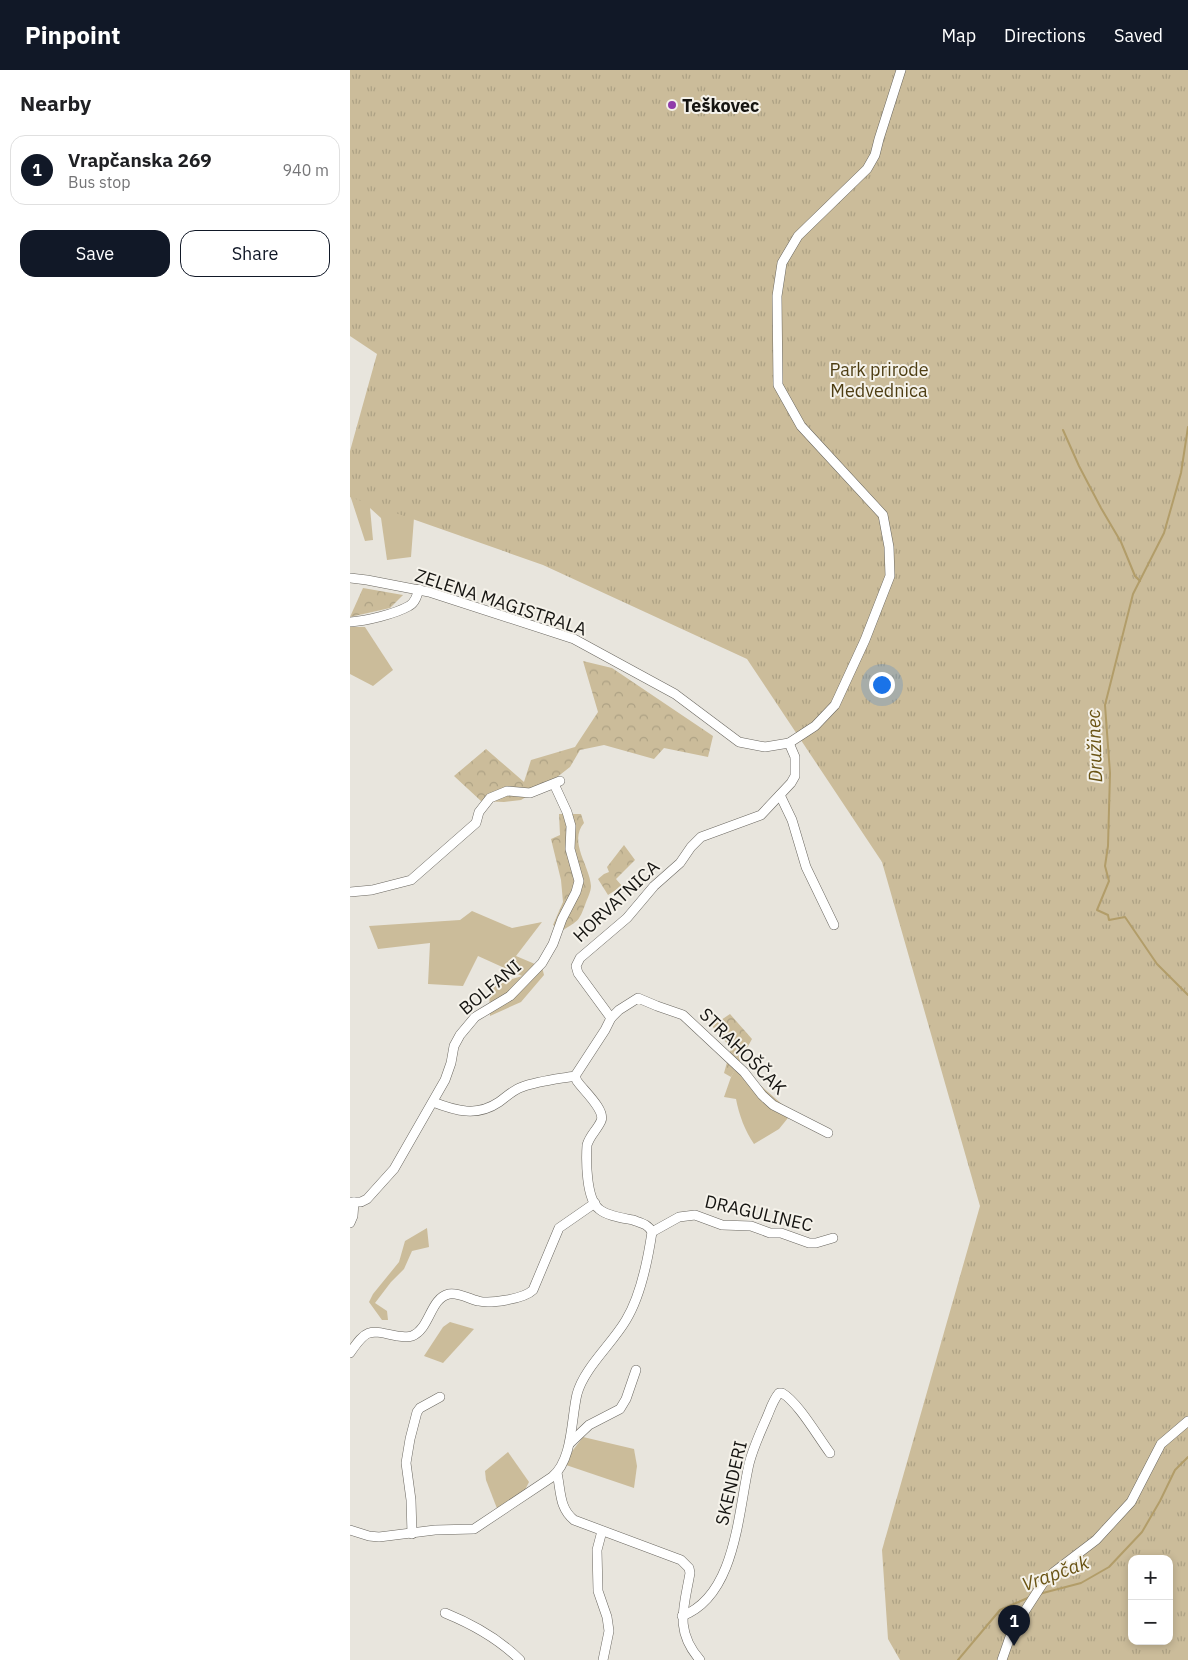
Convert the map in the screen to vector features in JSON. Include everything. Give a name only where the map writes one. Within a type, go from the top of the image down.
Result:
[{"type":"street","name":"ZELENA MAGISTRALA","points":[[350,578],[419,590],[574,639],[675,694],[739,742],[765,747],[789,743],[815,726],[835,705],[865,640],[890,576],[889,547],[883,515],[801,426],[778,386],[777,296],[782,263],[798,236],[867,169],[875,155],[901,70]]},
{"type":"street","points":[[350,622],[384,615],[410,606],[417,597],[419,590]]},
{"type":"street","name":"HORVATNICA","points":[[611,1018],[578,973],[576,966],[580,958],[627,918],[654,886],[680,863],[701,837],[761,815],[794,779],[796,770],[795,757],[789,743]]},
{"type":"street","name":"BOLFANI","points":[[350,892],[372,890],[411,880],[476,823],[480,812],[490,798],[508,791],[530,793],[557,783],[571,826],[570,849],[579,881],[553,944],[542,963],[510,996],[475,1017],[460,1035],[454,1046],[449,1073],[406,1150],[387,1178],[367,1199],[352,1202]]},
{"type":"street","points":[[780,795],[792,820],[806,867],[834,925]]},
{"type":"street","name":"STRAHOŠČAK","points":[[611,1018],[619,1010],[638,998],[683,1015],[744,1072],[773,1105],[828,1133]]},
{"type":"street","points":[[433,1102],[469,1113],[494,1106],[522,1087],[575,1076],[611,1018]]},
{"type":"street","points":[[350,1530],[369,1536],[380,1537],[434,1530],[466,1530],[479,1526],[557,1473],[564,1463],[570,1443],[578,1392],[589,1372],[628,1316],[644,1275],[652,1232],[645,1224],[598,1209],[595,1203],[589,1184],[587,1145],[602,1116],[598,1107],[575,1076]]},
{"type":"street","points":[[350,1223],[353,1216],[352,1202]]},
{"type":"street","points":[[350,1353],[367,1333],[375,1331],[405,1337],[414,1335],[421,1329],[438,1302],[446,1294],[456,1294],[485,1302],[520,1297],[530,1293],[533,1290],[559,1228],[595,1203]]},
{"type":"street","name":"DRAGULINEC","points":[[652,1232],[675,1218],[689,1215],[701,1217],[722,1225],[751,1226],[765,1231],[781,1233],[809,1243],[833,1238]]},
{"type":"street","points":[[570,1443],[589,1425],[620,1409],[626,1399],[636,1370]]},
{"type":"street","name":"SKENDERI","points":[[682,1616],[704,1602],[718,1585],[740,1523],[753,1451],[779,1393],[782,1392],[794,1402],[830,1453]]},
{"type":"street","points":[[412,1534],[411,1500],[406,1463],[410,1439],[417,1412],[420,1408],[440,1397]]},
{"type":"street","points":[[1002,1660],[1010,1637],[1043,1583],[1054,1572],[1096,1540],[1131,1502],[1161,1444],[1188,1421]]},
{"type":"street","points":[[557,1473],[561,1499],[568,1514],[579,1523],[626,1539],[685,1563],[689,1568],[690,1573],[682,1616],[684,1637],[693,1653],[700,1660]]},
{"type":"street","points":[[602,1531],[597,1550],[598,1591],[607,1617],[609,1631],[603,1660]]},
{"type":"street","points":[[445,1613],[464,1621],[492,1638],[520,1660]]},
{"type":"green space","name":"Park prirode Medvednica","points":[[350,70],[1188,70],[1188,1660],[900,1660],[888,1639],[882,1550],[980,1206],[882,862],[747,659],[543,565],[350,497],[350,451],[377,354],[350,336]]},
{"type":"green space","points":[[350,491],[415,505],[411,557],[387,560],[381,518],[370,508],[373,540],[365,541]]},
{"type":"green space","points":[[363,588],[403,595],[390,608],[350,617]]},
{"type":"green space","points":[[350,627],[365,627],[393,670],[373,686],[350,674]]},
{"type":"green space","points":[[583,661],[612,668],[713,736],[708,757],[664,748],[654,759],[604,745],[580,750],[570,767],[552,781],[521,800],[504,802],[481,801],[454,776],[486,749],[524,782],[531,760],[575,747],[598,712]]},
{"type":"green space","points":[[559,814],[581,814],[584,823],[578,838],[579,846],[591,886],[589,896],[579,918],[563,930],[553,925],[563,902],[561,880],[551,839],[560,835]]},
{"type":"green space","points":[[624,845],[635,860],[616,879],[622,886],[608,895],[598,879],[609,872],[607,867]]},
{"type":"green space","points":[[472,911],[512,928],[542,922],[516,956],[542,967],[544,975],[521,1002],[490,1016],[489,986],[522,976],[478,956],[463,986],[428,984],[430,943],[378,949],[369,926],[460,920]]},
{"type":"green space","points":[[730,1014],[752,1039],[731,1077],[724,1073],[731,1048],[712,1026]]},
{"type":"green space","points":[[737,1065],[792,1113],[779,1129],[754,1144],[743,1123],[736,1099],[724,1097]]},
{"type":"green space","points":[[427,1228],[429,1247],[412,1251],[404,1269],[375,1303],[387,1311],[388,1320],[382,1320],[369,1302],[373,1294],[399,1262],[405,1241]]},
{"type":"green space","points":[[450,1322],[474,1329],[443,1363],[424,1356],[443,1327]]},
{"type":"green space","points":[[583,1437],[634,1449],[637,1466],[634,1488],[566,1465],[570,1454]]},
{"type":"green space","points":[[508,1452],[529,1482],[524,1492],[498,1511],[486,1480],[485,1471]]},
{"type":"waterway","name":"Družinec","points":[[1188,427],[1181,473],[1164,533],[1133,594],[1105,705],[1110,773],[1108,846],[1105,866],[1109,881],[1097,910],[1108,915],[1109,920],[1125,917],[1157,964],[1188,995]]},
{"type":"waterway","points":[[1063,430],[1079,466],[1121,542],[1135,576],[1140,581]]},
{"type":"waterway","name":"Vrapčak","points":[[1039,1594],[1081,1583],[1109,1567],[1142,1532],[1175,1470],[1188,1457]]},
{"type":"waterway","name":"Vrapčak","points":[[958,1660],[1000,1610],[1030,1597]]},
{"type":"place","name":"Teškovec","points":[[672,105]]},
{"type":"place","name":"Vrapčanska 269","points":[[1014,1646]]}]
